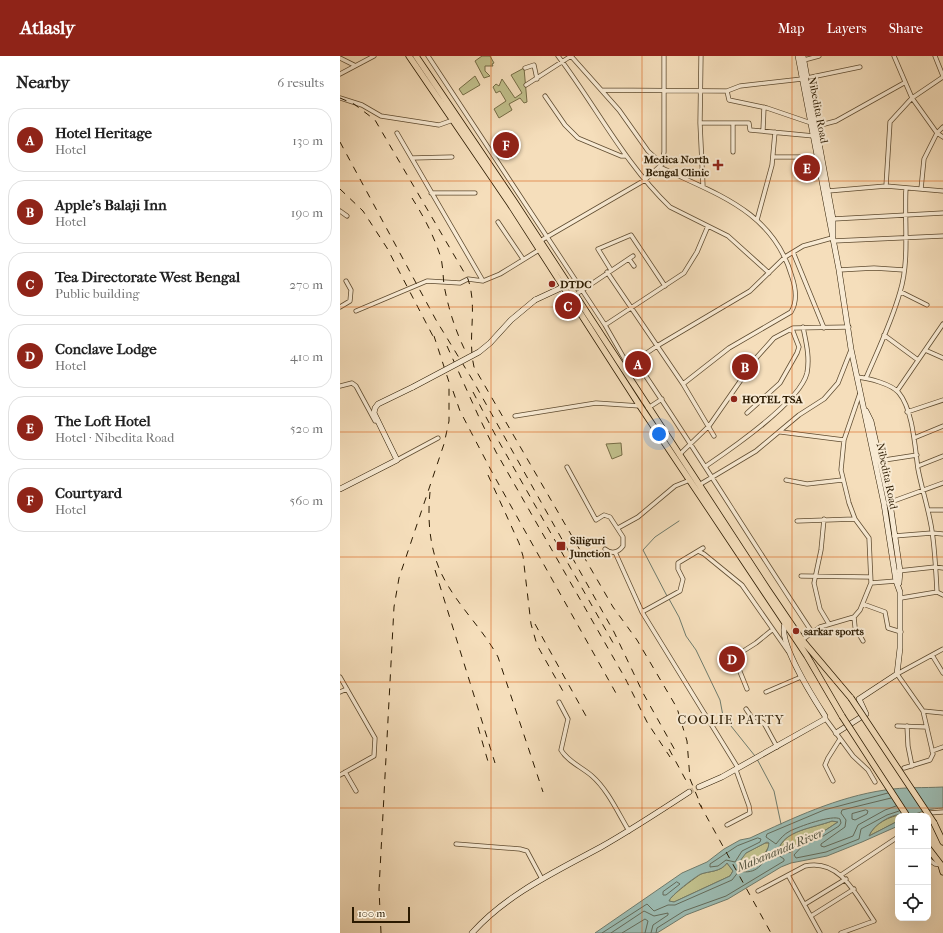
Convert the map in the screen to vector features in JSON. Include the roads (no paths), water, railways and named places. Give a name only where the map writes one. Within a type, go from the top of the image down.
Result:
[{"type":"main road","points":[[409,56],[448,108],[453,120],[603,338],[640,406],[692,479],[818,673],[842,716],[905,813]]},
{"type":"main road","points":[[416,56],[448,108],[538,245],[563,287],[648,408],[679,455],[692,479],[699,485],[802,640],[851,698],[934,823],[943,842]]},
{"type":"main road","points":[[929,849],[942,866],[943,872]]},
{"type":"street","points":[[340,74],[354,65],[374,56]]},
{"type":"street","points":[[428,56],[605,325],[628,365]]},
{"type":"street","points":[[558,56],[626,156],[645,180],[670,207],[728,236],[769,273]]},
{"type":"street","points":[[526,85],[571,56],[623,116],[648,151],[661,165],[696,184],[717,192],[757,220],[770,232],[785,257],[795,286],[796,301],[791,312],[729,348],[683,384]]},
{"type":"street","points":[[356,311],[427,281],[460,283],[468,279],[483,281],[500,274],[523,259],[547,237],[645,180],[661,165],[664,152],[664,56]]},
{"type":"street","points":[[701,56],[700,123],[703,186]]},
{"type":"street","name":"Nibedita Road","points":[[798,56],[817,126],[833,220],[833,239]]},
{"type":"street","points":[[803,58],[819,56]]},
{"type":"street","points":[[895,56],[904,82],[912,98],[937,133],[943,137]]},
{"type":"street","points":[[886,186],[890,122],[912,98],[943,76],[935,56]]},
{"type":"street","points":[[340,58],[354,65]]},
{"type":"street","name":"Nibedita Road","points":[[803,58],[804,79],[811,123],[839,270],[857,377],[886,503],[889,536],[897,571]]},
{"type":"street","points":[[525,68],[534,65],[537,79]]},
{"type":"street","points":[[601,90],[727,91],[740,86],[804,79],[860,67]]},
{"type":"street","points":[[817,126],[836,121],[904,82]]},
{"type":"street","points":[[727,91],[729,100],[764,107],[811,123]]},
{"type":"street","points":[[546,96],[565,125],[578,138],[621,156],[626,156]]},
{"type":"street","points":[[340,98],[362,105],[381,116],[439,125],[453,120]]},
{"type":"street","points":[[448,108],[458,101]]},
{"type":"street","points":[[763,130],[764,107]]},
{"type":"street","points":[[700,123],[749,122],[750,130],[763,130],[814,136]]},
{"type":"street","points":[[733,123],[733,152]]},
{"type":"street","points":[[921,189],[924,160],[937,133],[943,127]]},
{"type":"street","points":[[757,220],[773,157],[775,132]]},
{"type":"street","points":[[397,133],[483,281]]},
{"type":"street","points":[[773,157],[818,157]]},
{"type":"street","points":[[412,158],[452,158]]},
{"type":"street","points":[[828,191],[886,186],[943,192]]},
{"type":"street","points":[[866,378],[900,292],[904,270],[904,216],[906,188]]},
{"type":"street","points":[[431,193],[475,192]]},
{"type":"street","points":[[340,211],[347,216]]},
{"type":"street","points":[[833,220],[943,213]]},
{"type":"street","points":[[498,222],[523,259]]},
{"type":"street","points":[[605,325],[687,270],[697,252],[708,226]]},
{"type":"street","points":[[665,286],[631,235],[598,249],[609,271],[710,426],[714,436]]},
{"type":"street","points":[[622,371],[635,360],[657,346],[750,291],[785,257],[803,246],[833,239],[943,236]]},
{"type":"street","points":[[793,252],[824,328]]},
{"type":"street","points":[[574,294],[633,256]]},
{"type":"street","points":[[629,259],[634,266]]},
{"type":"street","points":[[839,270],[874,268],[904,270]]},
{"type":"street","points":[[340,307],[350,301],[351,290],[346,281]]},
{"type":"street","points":[[397,460],[374,413],[378,404],[479,352],[490,343],[511,320],[535,300],[563,287]]},
{"type":"street","points":[[900,292],[927,305]]},
{"type":"street","points":[[897,391],[943,324]]},
{"type":"street","points":[[679,455],[710,426],[757,357],[774,338],[792,329],[804,327],[849,327]]},
{"type":"street","points":[[706,466],[746,439],[770,419],[802,383],[807,373],[808,362],[804,327]]},
{"type":"street","points":[[747,413],[780,383],[797,353],[799,347],[792,329]]},
{"type":"street","points":[[603,338],[609,334]]},
{"type":"street","points":[[884,335],[918,360]]},
{"type":"street","points":[[699,485],[756,451],[781,432],[799,415],[824,399],[837,384],[852,349]]},
{"type":"street","points":[[925,350],[943,358]]},
{"type":"street","points":[[635,360],[706,466],[762,556],[812,632]]},
{"type":"street","points":[[857,377],[866,378],[897,391],[907,412],[914,438],[922,492],[928,510],[932,533],[937,592]]},
{"type":"street","points":[[340,386],[352,383],[356,386],[375,421],[378,421]]},
{"type":"street","points":[[802,640],[820,627],[854,617],[863,604],[871,583],[869,538],[855,519],[842,480],[840,458],[844,440],[861,392]]},
{"type":"street","points":[[648,408],[662,399]]},
{"type":"street","points":[[907,412],[943,400]]},
{"type":"street","points":[[514,416],[596,403],[640,406]]},
{"type":"street","points":[[914,438],[943,426]]},
{"type":"street","points":[[781,432],[844,440]]},
{"type":"street","points":[[340,489],[438,438]]},
{"type":"street","points":[[876,461],[916,455]]},
{"type":"street","points":[[918,466],[943,456]]},
{"type":"street","points":[[567,467],[596,520],[600,516],[607,516],[613,519],[618,528],[624,543],[621,549],[615,552],[605,549]]},
{"type":"street","points":[[618,528],[638,517],[675,486],[692,479]]},
{"type":"street","points":[[786,480],[806,484],[842,480]]},
{"type":"street","points":[[897,674],[899,667],[901,632],[901,598],[897,584],[895,536],[886,503],[922,492],[943,483]]},
{"type":"street","points":[[928,510],[943,510]]},
{"type":"street","points":[[824,519],[821,550],[814,576],[814,583],[817,600],[829,624]]},
{"type":"street","points":[[797,520],[855,519]]},
{"type":"street","points":[[889,536],[932,533],[943,534]]},
{"type":"street","points":[[642,612],[680,591],[683,579],[678,569],[678,563],[703,548]]},
{"type":"street","points":[[698,551],[704,554],[742,585],[792,657]]},
{"type":"street","points":[[615,552],[642,612],[737,769],[750,813],[745,817],[727,825]]},
{"type":"street","points":[[897,571],[935,567],[943,568]]},
{"type":"street","points":[[801,576],[870,577]]},
{"type":"street","points":[[871,583],[897,584]]},
{"type":"street","points":[[901,598],[937,592],[943,595]]},
{"type":"street","points":[[863,604],[885,612],[888,628],[901,632]]},
{"type":"street","points":[[854,617],[855,627],[863,642]]},
{"type":"street","points":[[785,624],[784,632],[792,657],[801,677],[840,739],[853,756],[868,770],[875,782]]},
{"type":"street","points":[[747,689],[734,657],[756,643],[772,630]]},
{"type":"street","points":[[836,733],[866,714],[859,699],[897,674],[942,650]]},
{"type":"street","points":[[932,655],[943,673]]},
{"type":"street","points":[[897,674],[923,711],[933,754],[930,760],[904,768]]},
{"type":"street","points":[[340,677],[375,738],[374,756],[340,776]]},
{"type":"street","points":[[766,692],[801,677]]},
{"type":"street","points":[[340,692],[347,689]]},
{"type":"street","points":[[559,702],[568,719],[561,750],[565,756],[593,777],[602,788],[629,831]]},
{"type":"street","points":[[746,709],[755,722],[762,722],[765,725],[777,747]]},
{"type":"street","points":[[923,711],[943,713]]},
{"type":"street","points":[[699,787],[737,769],[803,733],[826,718]]},
{"type":"street","points":[[897,726],[927,727]]},
{"type":"street","points":[[907,726],[908,746],[912,766]]},
{"type":"street","points":[[833,781],[826,762],[840,739]]},
{"type":"street","points":[[932,751],[943,747]]},
{"type":"street","points":[[345,772],[356,791]]},
{"type":"street","points":[[472,933],[502,904],[542,879],[629,831],[689,792]]},
{"type":"street","points":[[930,813],[943,812]]},
{"type":"street","points":[[841,875],[895,839]]},
{"type":"street","points":[[456,844],[520,848],[526,851],[542,879]]},
{"type":"street","points":[[931,861],[942,866]]},
{"type":"street","points":[[758,891],[812,864],[830,868],[846,879],[874,921],[862,926],[851,928],[841,933]]},
{"type":"street","points":[[788,875],[820,933]]},
{"type":"street","points":[[805,904],[846,879]]},
{"type":"street","points":[[811,916],[854,889]]},
{"type":"street","points":[[860,933],[862,926]]},
{"type":"water","points":[[943,787],[943,808],[919,813],[895,813],[895,815],[878,824],[869,836],[895,823],[895,827],[827,856],[791,863],[781,867],[728,899],[686,915],[657,933],[595,933],[682,873],[707,862],[724,849],[740,840],[750,838],[799,816],[833,803],[867,793],[907,788]],"holes":[[[832,821],[838,822],[818,835],[803,840],[791,852],[783,854],[778,851],[786,838],[793,834]],[[767,842],[769,843],[767,851],[757,864],[750,868],[741,867],[740,861],[746,853]],[[727,863],[733,871],[730,876],[674,902],[669,901],[670,898],[678,891],[701,874],[718,870]]]},
{"type":"waterway","points":[[667,596],[643,550],[655,537],[679,521]]},
{"type":"waterway","points":[[669,599],[679,617],[686,636],[696,650],[720,700],[723,716],[755,756]]},
{"type":"waterway","points":[[757,759],[774,791],[781,824]]},
{"type":"tunnel","points":[[689,792],[699,787]]},
{"type":"railway","points":[[340,98],[354,104],[375,120],[468,279],[472,301],[472,356],[474,367],[613,607],[637,640],[677,708],[687,741],[690,779],[702,808]]},
{"type":"railway","points":[[340,142],[436,320],[472,379],[614,632],[643,693],[676,752]]},
{"type":"railway","points":[[340,189],[363,211],[387,248],[435,340]]},
{"type":"railway","points":[[412,198],[421,212],[441,258],[448,305],[457,333],[470,360]]},
{"type":"railway","points":[[381,933],[379,889],[394,607],[399,578],[444,444],[449,421],[449,382],[434,336]]},
{"type":"railway","points":[[447,346],[496,452],[625,678],[647,722],[670,757]]},
{"type":"railway","points":[[453,391],[460,411],[493,474],[617,695]]},
{"type":"railway","points":[[473,392],[498,440],[616,648]]},
{"type":"railway","points":[[488,475],[519,543],[523,556],[531,624],[537,645],[564,693]]},
{"type":"railway","points":[[430,492],[429,516],[431,539],[433,551],[441,573],[459,603],[486,638],[498,657],[543,792]]},
{"type":"railway","points":[[435,570],[495,763]]},
{"type":"railway","points":[[535,624],[586,716]]},
{"type":"railway","points":[[478,727],[489,765]]},
{"type":"railway","points":[[669,749],[689,786]]},
{"type":"railway","points":[[699,803],[771,933]]},
{"type":"place","name":"Courtyard","points":[[506,145]]},
{"type":"place","name":"Medica North Bengal Clinic","points":[[718,165]]},
{"type":"place","name":"The Loft Hotel","points":[[807,168]]},
{"type":"place","name":"DTDC","points":[[552,284]]},
{"type":"place","name":"Tea Directorate West Bengal","points":[[568,306]]},
{"type":"place","name":"Hotel Heritage","points":[[638,364]]},
{"type":"place","name":"Apple's Balaji Inn","points":[[745,367]]},
{"type":"place","name":"HOTEL TSA","points":[[734,399]]},
{"type":"place","name":"Siliguri Junction","points":[[561,546]]},
{"type":"place","name":"sarkar sports","points":[[796,631]]},
{"type":"place","name":"Conclave Lodge","points":[[732,659]]},
{"type":"district","name":"COOLIE PATTY","points":[[731,719]]},
{"type":"water label","name":"Mahananda River","points":[[780,850]]}]
